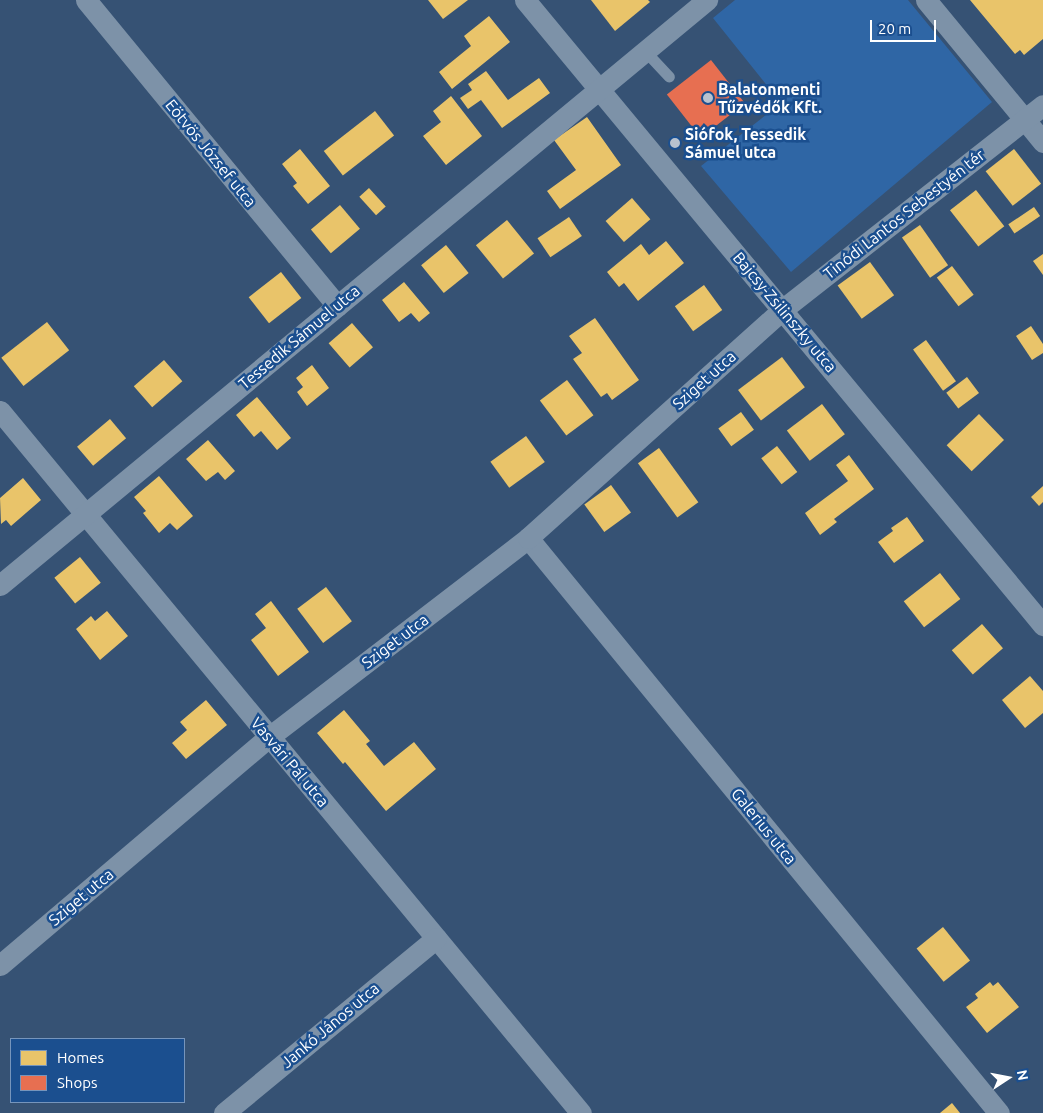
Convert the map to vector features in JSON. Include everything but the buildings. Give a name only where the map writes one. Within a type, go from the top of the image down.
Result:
[{"type":"street","name":"Eötvös József utca","points":[[86,0],[337,306]]},
{"type":"street","name":"Bajcsy-Zsilinszky utca","points":[[525,0],[1043,625]]},
{"type":"street","points":[[598,89],[707,0]]},
{"type":"street","points":[[926,0],[1043,142]]},
{"type":"street","name":"Tessedik Sámuel utca","points":[[0,585],[598,89]]},
{"type":"street","points":[[1025,120],[1043,105]]},
{"type":"street","name":"Tinódi Lantos Sebestyén tér","points":[[783,309],[1025,120]]},
{"type":"street","name":"Sziget utca","points":[[0,965],[269,737],[528,538],[783,309]]},
{"type":"street","name":"Vasvári Pál utca","points":[[0,411],[580,1113]]},
{"type":"street","name":"Galerius utca","points":[[528,538],[999,1113]]},
{"type":"street","name":"Jankó János utca","points":[[224,1113],[436,938]]},
{"type":"lane","points":[[645,51],[670,77]]},
{"type":"shaded area","points":[[735,0],[908,0],[992,102],[791,272],[701,166],[781,103],[713,18]]},
{"type":"place","name":"Balatonmenti Tűzvédők Kft.","points":[[708,98]]},
{"type":"place","name":"Siófok, Tessedik Sámuel utca","points":[[675,143]]}]
